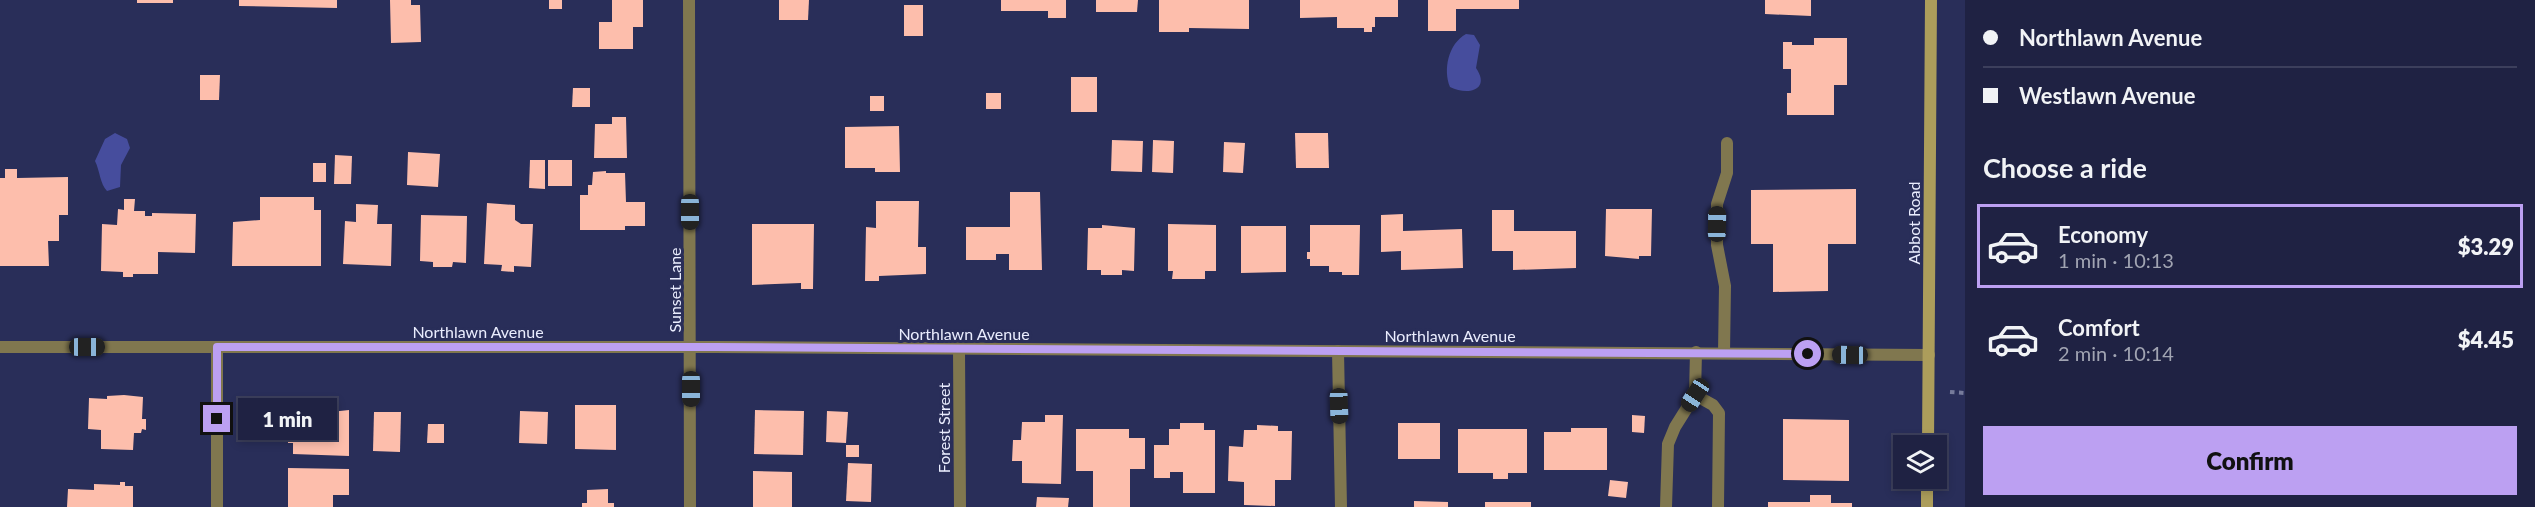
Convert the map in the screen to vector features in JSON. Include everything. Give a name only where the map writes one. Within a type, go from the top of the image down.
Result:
[{"type":"main road","name":"Abbot Road","points":[[1928,435],[1931,0]]},
{"type":"main road","points":[[1927,489],[1927,507]]},
{"type":"street","name":"Sunset Lane","points":[[689,0],[690,507]]},
{"type":"street","points":[[1724,353],[1725,286],[1717,245],[1717,204],[1727,173],[1727,144]]},
{"type":"street","name":"Northlawn Avenue","points":[[0,347],[691,347],[1696,352],[1929,356]]},
{"type":"street","points":[[217,347],[217,507]]},
{"type":"street","name":"Forest Street","points":[[959,350],[960,507]]},
{"type":"street","points":[[1338,351],[1341,507]]},
{"type":"street","points":[[1666,507],[1668,444],[1675,427],[1695,395],[1696,352]]},
{"type":"street","points":[[1695,395],[1713,405],[1719,413],[1718,507]]},
{"type":"shaded area","points":[[1466,34],[1474,35],[1480,45],[1476,68],[1481,82],[1479,86],[1470,91],[1450,87],[1447,73],[1451,51],[1460,38]]},
{"type":"shaded area","points":[[115,133],[127,139],[130,148],[121,165],[120,187],[107,191],[95,161],[105,139]]},
{"type":"building","points":[[137,0],[173,0],[173,3],[137,3]]},
{"type":"building","points":[[239,0],[337,0],[337,8],[239,6]]},
{"type":"building","points":[[390,0],[411,0],[411,5],[420,5],[421,42],[391,43]]},
{"type":"building","points":[[549,0],[562,0],[562,9],[549,9]]},
{"type":"building","points":[[612,0],[643,0],[643,27],[633,27],[633,49],[599,49],[599,22],[612,22]]},
{"type":"building","points":[[779,0],[809,0],[808,20],[779,20]]},
{"type":"building","points":[[1001,0],[1066,0],[1066,18],[1048,18],[1048,11],[1001,11]]},
{"type":"building","points":[[1096,0],[1138,0],[1137,12],[1096,12]]},
{"type":"building","points":[[1159,0],[1249,0],[1249,29],[1189,28],[1189,32],[1159,32]]},
{"type":"building","points":[[1300,0],[1398,0],[1398,17],[1375,17],[1375,27],[1372,27],[1372,32],[1364,32],[1364,28],[1337,28],[1337,17],[1300,18]]},
{"type":"building","points":[[1428,0],[1519,0],[1519,9],[1456,9],[1456,31],[1428,31]]},
{"type":"building","points":[[1765,0],[1811,0],[1811,16],[1765,14]]},
{"type":"building","points":[[904,5],[923,5],[923,36],[904,36]]},
{"type":"building","points":[[1814,38],[1847,38],[1847,85],[1834,85],[1834,115],[1787,115],[1787,93],[1791,93],[1791,69],[1783,69],[1783,42],[1792,42],[1792,45],[1814,45]]},
{"type":"building","points":[[200,75],[220,75],[219,100],[200,100]]},
{"type":"building","points":[[1071,77],[1097,77],[1097,112],[1071,112]]},
{"type":"building","points":[[573,88],[590,88],[590,107],[572,107]]},
{"type":"building","points":[[986,93],[1001,93],[1001,109],[986,109]]},
{"type":"building","points":[[870,96],[884,96],[884,111],[870,111]]},
{"type":"building","points":[[612,117],[626,117],[627,158],[594,158],[595,124],[612,124]]},
{"type":"building","points":[[899,126],[900,172],[875,172],[875,168],[845,168],[845,127]]},
{"type":"building","points":[[1295,133],[1328,133],[1329,168],[1296,168]]},
{"type":"building","points":[[1112,140],[1143,141],[1142,172],[1111,171]]},
{"type":"building","points":[[1153,140],[1174,141],[1173,173],[1152,172]]},
{"type":"building","points":[[1224,142],[1245,143],[1243,173],[1223,172]]},
{"type":"building","points":[[408,152],[440,154],[438,187],[407,185]]},
{"type":"building","points":[[335,155],[352,156],[351,184],[334,184]]},
{"type":"building","points":[[530,160],[545,160],[545,189],[529,188]]},
{"type":"building","points":[[548,160],[572,160],[572,186],[548,186]]},
{"type":"building","points":[[313,163],[326,163],[326,182],[313,182]]},
{"type":"building","points":[[5,169],[17,169],[17,178],[68,177],[68,215],[59,215],[59,241],[48,241],[49,266],[0,266],[0,178],[5,178]]},
{"type":"building","points":[[606,171],[606,173],[625,173],[626,202],[645,202],[645,226],[625,226],[625,230],[580,230],[580,195],[588,195],[588,185],[592,185],[593,172]]},
{"type":"building","points":[[1856,189],[1856,244],[1828,244],[1828,291],[1773,292],[1773,244],[1751,244],[1751,190]]},
{"type":"building","points":[[1010,192],[1040,192],[1042,270],[1009,270],[1009,254],[996,254],[996,260],[966,260],[966,227],[1010,227]]},
{"type":"building","points":[[260,197],[314,197],[314,210],[321,210],[321,266],[232,266],[233,222],[260,220]]},
{"type":"building","points":[[124,199],[135,199],[134,211],[145,211],[145,216],[152,216],[152,213],[196,214],[195,253],[158,252],[158,274],[133,274],[133,277],[123,277],[123,272],[101,271],[102,224],[117,225],[118,209],[124,210]]},
{"type":"building","points":[[876,201],[919,201],[918,247],[926,247],[926,274],[879,276],[879,281],[865,281],[866,227],[876,228]]},
{"type":"building","points":[[487,203],[515,205],[515,220],[521,224],[533,224],[531,267],[514,266],[514,272],[501,271],[502,265],[484,264]]},
{"type":"building","points":[[356,204],[378,205],[377,224],[392,224],[391,266],[343,264],[345,221],[356,222]]},
{"type":"building","points":[[1606,209],[1652,209],[1651,256],[1639,256],[1639,259],[1605,256]]},
{"type":"building","points":[[1492,210],[1514,210],[1514,231],[1576,231],[1576,268],[1513,270],[1513,251],[1492,251]]},
{"type":"building","points":[[1403,214],[1403,231],[1462,229],[1463,268],[1401,270],[1401,251],[1381,252],[1381,215]]},
{"type":"building","points":[[421,215],[467,216],[466,263],[453,262],[452,267],[433,267],[433,262],[420,261]]},
{"type":"building","points":[[752,224],[814,224],[813,289],[801,289],[801,283],[752,285]]},
{"type":"building","points":[[1168,224],[1216,225],[1216,271],[1205,271],[1205,279],[1172,279],[1173,271],[1168,271]]},
{"type":"building","points":[[1102,225],[1135,228],[1134,271],[1122,270],[1122,275],[1101,275],[1101,270],[1087,270],[1088,228],[1102,228]]},
{"type":"building","points":[[1310,225],[1360,225],[1359,275],[1329,272],[1329,266],[1310,266],[1307,252],[1310,252]]},
{"type":"building","points":[[1241,226],[1286,226],[1286,272],[1241,273]]},
{"type":"building","points":[[107,396],[143,397],[142,419],[146,419],[146,430],[142,429],[141,433],[134,433],[133,450],[101,449],[101,430],[88,429],[89,398],[107,399]]},
{"type":"building","points":[[575,405],[616,405],[616,450],[575,449]]},
{"type":"building","points":[[314,410],[321,410],[321,413],[349,410],[349,456],[293,454],[293,443],[288,443],[288,429],[295,429],[295,413],[313,413]]},
{"type":"building","points":[[755,410],[804,411],[803,455],[754,454]]},
{"type":"building","points":[[520,411],[548,412],[547,444],[519,443]]},
{"type":"building","points":[[827,411],[848,412],[846,443],[826,442]]},
{"type":"building","points":[[374,412],[401,412],[400,452],[373,451]]},
{"type":"building","points":[[1045,415],[1063,415],[1061,484],[1022,483],[1022,461],[1012,461],[1013,440],[1021,440],[1022,422],[1045,422]]},
{"type":"building","points":[[1632,415],[1645,416],[1644,433],[1632,432]]},
{"type":"building","points":[[1783,419],[1849,420],[1849,481],[1783,480]]},
{"type":"building","points":[[1180,423],[1204,423],[1204,430],[1215,430],[1215,493],[1183,493],[1183,472],[1170,472],[1170,478],[1154,478],[1154,445],[1169,445],[1169,429],[1180,429]]},
{"type":"building","points":[[1398,423],[1440,423],[1440,459],[1398,459]]},
{"type":"building","points":[[428,424],[444,424],[444,443],[427,443]]},
{"type":"building","points":[[1257,425],[1278,426],[1278,431],[1292,431],[1291,480],[1275,480],[1275,506],[1244,505],[1244,482],[1228,481],[1229,446],[1243,447],[1244,430],[1257,430]]},
{"type":"building","points":[[1571,428],[1607,428],[1607,470],[1544,470],[1544,432],[1571,432]]},
{"type":"building","points":[[1076,429],[1129,429],[1129,438],[1145,438],[1145,469],[1130,469],[1130,507],[1093,507],[1093,471],[1076,471]]},
{"type":"building","points":[[1458,429],[1527,429],[1527,473],[1508,473],[1508,479],[1493,479],[1493,473],[1458,473]]},
{"type":"building","points":[[846,445],[859,445],[859,457],[846,457]]},
{"type":"building","points":[[848,463],[872,464],[871,502],[846,501]]},
{"type":"building","points":[[288,468],[349,469],[349,495],[333,495],[333,507],[288,507]]},
{"type":"building","points":[[753,471],[792,472],[792,507],[753,507]]},
{"type":"building","points":[[1610,480],[1628,482],[1626,498],[1608,496]]},
{"type":"building","points":[[120,482],[125,482],[125,486],[133,486],[133,507],[67,507],[68,489],[94,490],[94,484],[120,485]]},
{"type":"building","points":[[608,489],[608,503],[614,503],[614,507],[582,507],[582,503],[587,503],[587,490]]},
{"type":"building","points":[[1810,495],[1831,495],[1831,503],[1852,503],[1852,507],[1768,507],[1768,502],[1810,502]]},
{"type":"building","points":[[1037,497],[1069,498],[1068,507],[1036,507]]},
{"type":"building","points":[[1414,501],[1448,502],[1448,507],[1414,507]]},
{"type":"building","points":[[1485,502],[1531,502],[1531,507],[1485,507]]},
{"type":"route","points":[[217,419],[217,347],[713,347],[1808,354]]}]
